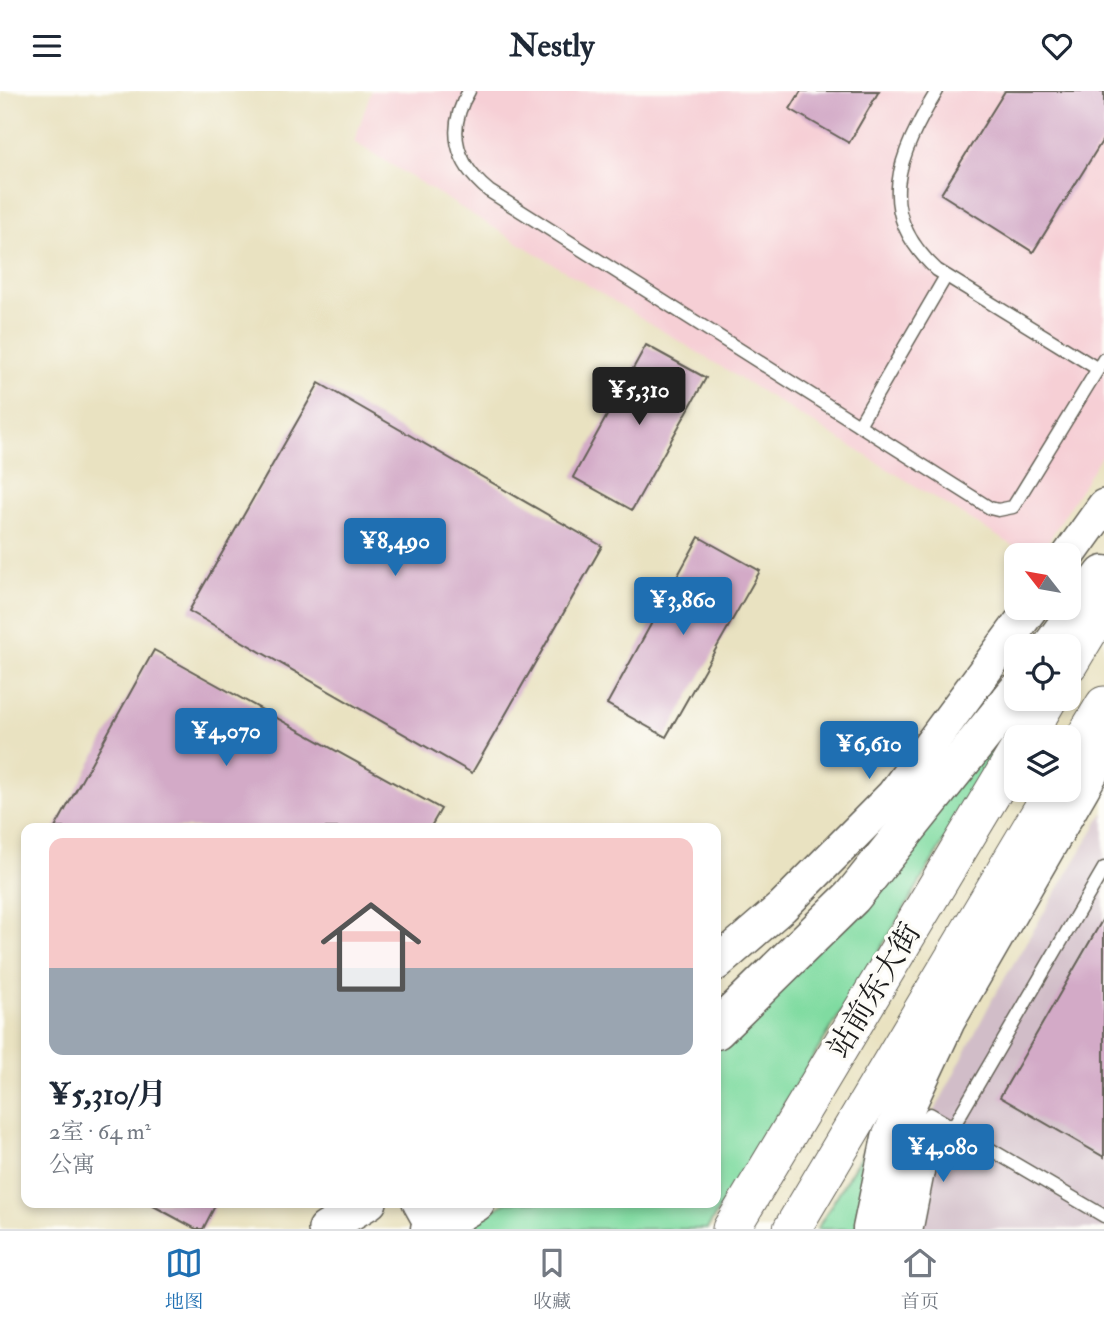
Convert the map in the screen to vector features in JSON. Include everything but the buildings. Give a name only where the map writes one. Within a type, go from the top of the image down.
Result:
[{"type":"highway","points":[[1061,634],[1104,575]]},
{"type":"highway","points":[[721,1025],[852,897],[1004,708]]},
{"type":"highway","points":[[872,1229],[891,1138],[946,1020],[1104,745]]},
{"type":"highway","points":[[936,1123],[966,986]]},
{"type":"highway","points":[[429,1222],[462,1208]]},
{"type":"main road","points":[[1078,543],[1104,506]]},
{"type":"main road","points":[[1081,644],[1104,606]]},
{"type":"main road","points":[[721,960],[782,907],[893,795],[1022,620]]},
{"type":"main road","points":[[1081,744],[1104,705]]},
{"type":"main road","name":"站前东大街","points":[[731,1229],[1004,774]]},
{"type":"main road","name":"站前东大街","points":[[792,1229],[1046,802]]},
{"type":"main road","points":[[906,1229],[936,1123]]},
{"type":"main road","points":[[325,1229],[360,1208]]},
{"type":"lane","points":[[469,91],[455,122],[456,139],[478,182],[990,508],[1007,509],[1013,507],[1020,498],[1101,364],[946,276],[917,252],[902,226],[897,202],[904,154],[937,91]]},
{"type":"lane","points":[[859,425],[946,276]]},
{"type":"lane","points":[[1104,869],[936,1123],[1104,1216]]},
{"type":"shaded area","points":[[371,91],[1104,91],[1104,451],[1047,543],[1008,543],[354,142]]},
{"type":"shaded area","points":[[1104,812],[1104,1229],[906,1229],[926,1128],[993,998]]},
{"type":"green space","points":[[1016,711],[1020,711],[1012,725],[1004,725],[1004,739],[890,933],[721,1206],[721,1037]]},
{"type":"green space","points":[[909,1076],[858,1229],[817,1229]]},
{"type":"green space","points":[[497,1208],[720,1208],[707,1229],[467,1229]]}]
